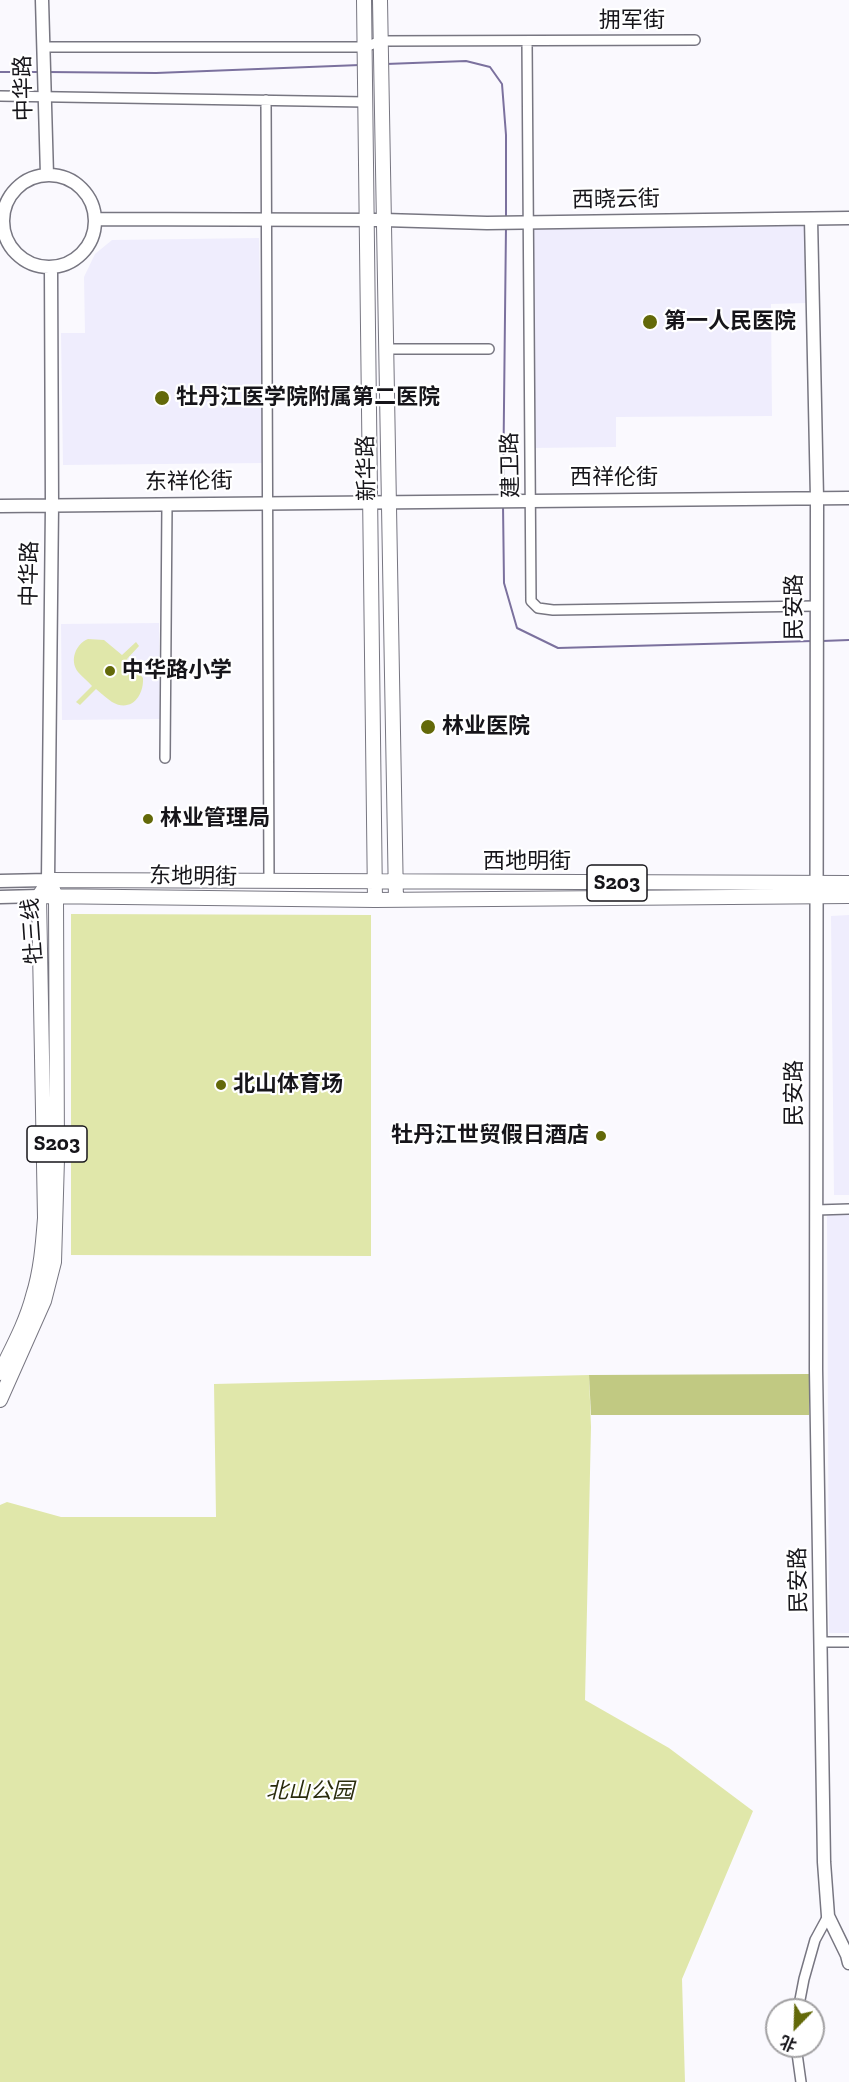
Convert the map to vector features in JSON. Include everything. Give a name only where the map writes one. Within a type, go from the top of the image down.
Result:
[{"type":"main road","points":[[364,0],[367,221],[379,501],[385,900]]},
{"type":"main road","name":"新华路","points":[[380,0],[386,349],[379,501],[385,900]]},
{"type":"main road","name":"东地明街","points":[[48,880],[385,883]]},
{"type":"main road","name":"牡三线","points":[[0,1400],[44,1301],[54,1262],[57,1169],[57,896],[48,880]]},
{"type":"main road","name":"牡三线","points":[[0,1373],[16,1343],[33,1297],[42,1258],[45,1218],[39,896],[48,880]]},
{"type":"main road","name":"西地明街","points":[[385,883],[816,890],[849,896]]},
{"type":"main road","name":"西地明街","points":[[385,900],[816,890],[849,883]]},
{"type":"main road","name":"东地明街","points":[[39,896],[385,900]]},
{"type":"street","name":"中华路","points":[[42,0],[47,175]]},
{"type":"street","name":"拥军街","points":[[381,41],[695,40]]},
{"type":"street","points":[[44,47],[365,47],[381,41]]},
{"type":"street","name":"建卫路","points":[[527,41],[531,602],[538,608],[553,610],[816,606]]},
{"type":"street","points":[[0,96],[366,102]]},
{"type":"street","points":[[266,100],[269,882]]},
{"type":"street","points":[[47,175],[61,177],[80,188],[92,205],[95,219],[93,234],[87,247],[71,261],[51,267],[36,265],[22,258],[11,248],[5,234],[2,215],[12,193],[22,183],[34,177],[47,175]]},
{"type":"street","name":"西晓云街","points":[[95,219],[528,222],[849,218]]},
{"type":"street","name":"民安路","points":[[811,219],[817,498],[816,1369],[824,1862],[828,1916],[847,1954],[849,1963]]},
{"type":"street","name":"中华路","points":[[48,880],[52,505],[51,267]]},
{"type":"street","points":[[386,349],[489,349]]},
{"type":"street","name":"西祥伦街","points":[[379,501],[849,498]]},
{"type":"street","name":"东祥伦街","points":[[0,506],[379,501]]},
{"type":"street","points":[[165,758],[166,504]]},
{"type":"street","name":"东地明街","points":[[0,881],[48,880]]},
{"type":"street","name":"东地明街","points":[[0,897],[39,896]]},
{"type":"street","points":[[816,1210],[849,1209]]},
{"type":"street","points":[[821,1642],[849,1642]]},
{"type":"street","points":[[800,1998],[814,1940],[828,1916]]},
{"type":"street","points":[[798,2058],[801,2082]]},
{"type":"shaded area","name":"第一人民医院","points":[[807,221],[808,303],[771,304],[772,416],[616,417],[616,447],[532,448],[529,224]]},
{"type":"shaded area","name":"牡丹江医学院附属第二医院","points":[[259,238],[263,463],[63,465],[61,333],[85,333],[84,277],[95,254],[112,240]]},
{"type":"shaded area","name":"中华路小学","points":[[159,623],[160,719],[62,720],[61,624]]},
{"type":"shaded area","points":[[849,915],[849,1195],[834,1195],[831,916]]},
{"type":"shaded area","points":[[827,1215],[849,1215],[849,1633],[829,1633]]},
{"type":"green space","points":[[88,639],[104,640],[122,655],[136,642],[139,646],[127,659],[143,678],[141,691],[135,701],[119,705],[96,689],[80,705],[76,702],[92,686],[78,672],[74,662],[77,648]]},
{"type":"green space","name":"北山体育场","points":[[71,914],[371,915],[371,1256],[71,1255]]},
{"type":"green space","points":[[809,1374],[809,1415],[591,1415],[589,1375]]},
{"type":"green space","name":"北山公园","points":[[589,1375],[591,1427],[585,1700],[669,1748],[753,1811],[682,1979],[685,2082],[0,2082],[0,1505],[7,1502],[61,1517],[216,1517],[214,1384]]},
{"type":"waterway","points":[[386,64],[466,61],[490,67],[502,84],[506,135],[506,217]]},
{"type":"waterway","points":[[47,72],[156,73],[360,65]]},
{"type":"waterway","points":[[0,72],[39,72]]},
{"type":"waterway","points":[[503,496],[506,226]]},
{"type":"waterway","points":[[503,505],[504,583],[517,628],[558,648],[813,641]]},
{"type":"waterway","points":[[822,641],[849,640]]},
{"type":"place","name":"第一人民医院","points":[[650,322]]},
{"type":"place","name":"牡丹江医学院附属第二医院","points":[[162,398]]},
{"type":"place","name":"中华路小学","points":[[110,671]]},
{"type":"place","name":"林业医院","points":[[428,727]]},
{"type":"place","name":"林业管理局","points":[[148,819]]},
{"type":"place","name":"北山体育场","points":[[221,1085]]},
{"type":"place","name":"牡丹江世贸假日酒店","points":[[601,1136]]}]
